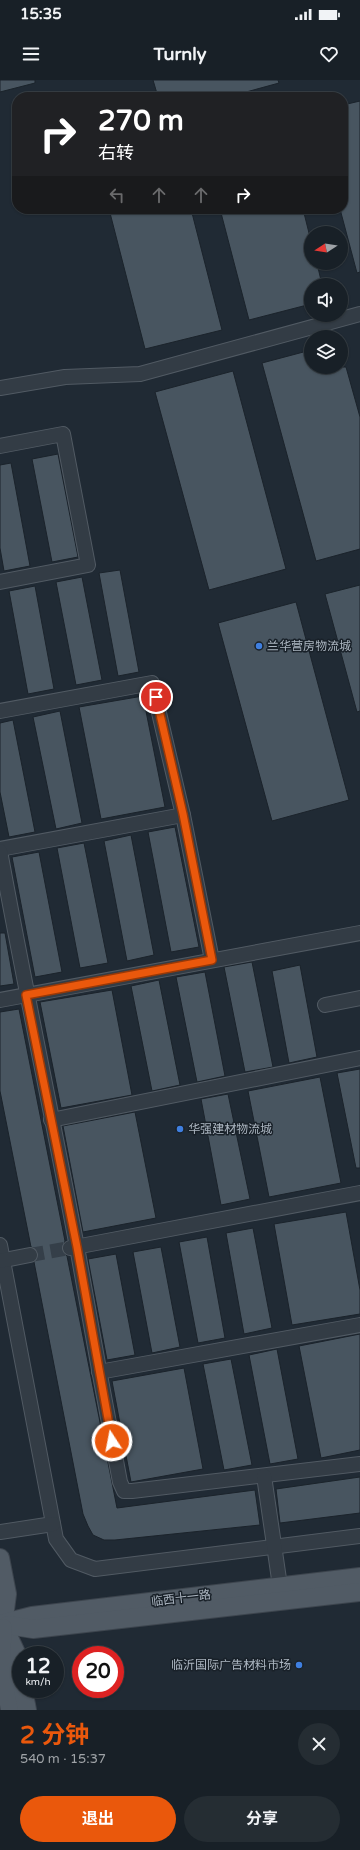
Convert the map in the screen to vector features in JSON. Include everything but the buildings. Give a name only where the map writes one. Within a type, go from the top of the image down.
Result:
[{"type":"main road","points":[[0,1558],[7,1594],[1,1623],[1,1658],[10,1710]]},
{"type":"main road","name":"临西十一路","points":[[1,1623],[32,1616],[280,1589],[360,1577]]},
{"type":"main road","name":"临西十一路","points":[[280,1589],[360,1585]]},
{"type":"main road","name":"临西十一路","points":[[1,1623],[33,1629],[360,1592]]},
{"type":"main road","points":[[1,1623],[12,1646]]},
{"type":"main road","points":[[25,1698],[27,1710]]},
{"type":"street","points":[[0,388],[65,377],[140,374],[360,314]]},
{"type":"street","points":[[0,446],[63,434],[88,565],[0,582]]},
{"type":"street","points":[[0,711],[152,683],[183,814],[212,960]]},
{"type":"street","points":[[183,814],[0,850],[26,995],[52,1120],[73,1247],[120,1482],[124,1491],[132,1491],[360,1464]]},
{"type":"street","points":[[0,1000],[360,933]]},
{"type":"street","points":[[325,1005],[360,998]]},
{"type":"street","points":[[52,1120],[360,1058]]},
{"type":"street","points":[[73,1247],[360,1193]]},
{"type":"street","points":[[0,1245],[1,1261],[56,1539],[71,1560],[95,1569],[360,1536]]},
{"type":"street","points":[[1,1261],[30,1256]]},
{"type":"street","points":[[99,1372],[360,1325]]},
{"type":"street","points":[[264,1476],[280,1589]]},
{"type":"street","points":[[0,1532],[53,1524]]},
{"type":"tunnel","points":[[30,1255],[70,1248]]},
{"type":"place","name":"兰华营房物流城","points":[[259,646]]},
{"type":"place","name":"华强建材物流城","points":[[180,1129]]},
{"type":"place","name":"临沂国际广告材料市场","points":[[299,1665]]},
{"type":"route","points":[[112,1441],[77,1247],[26,995],[212,960],[183,814],[156,697]]}]
